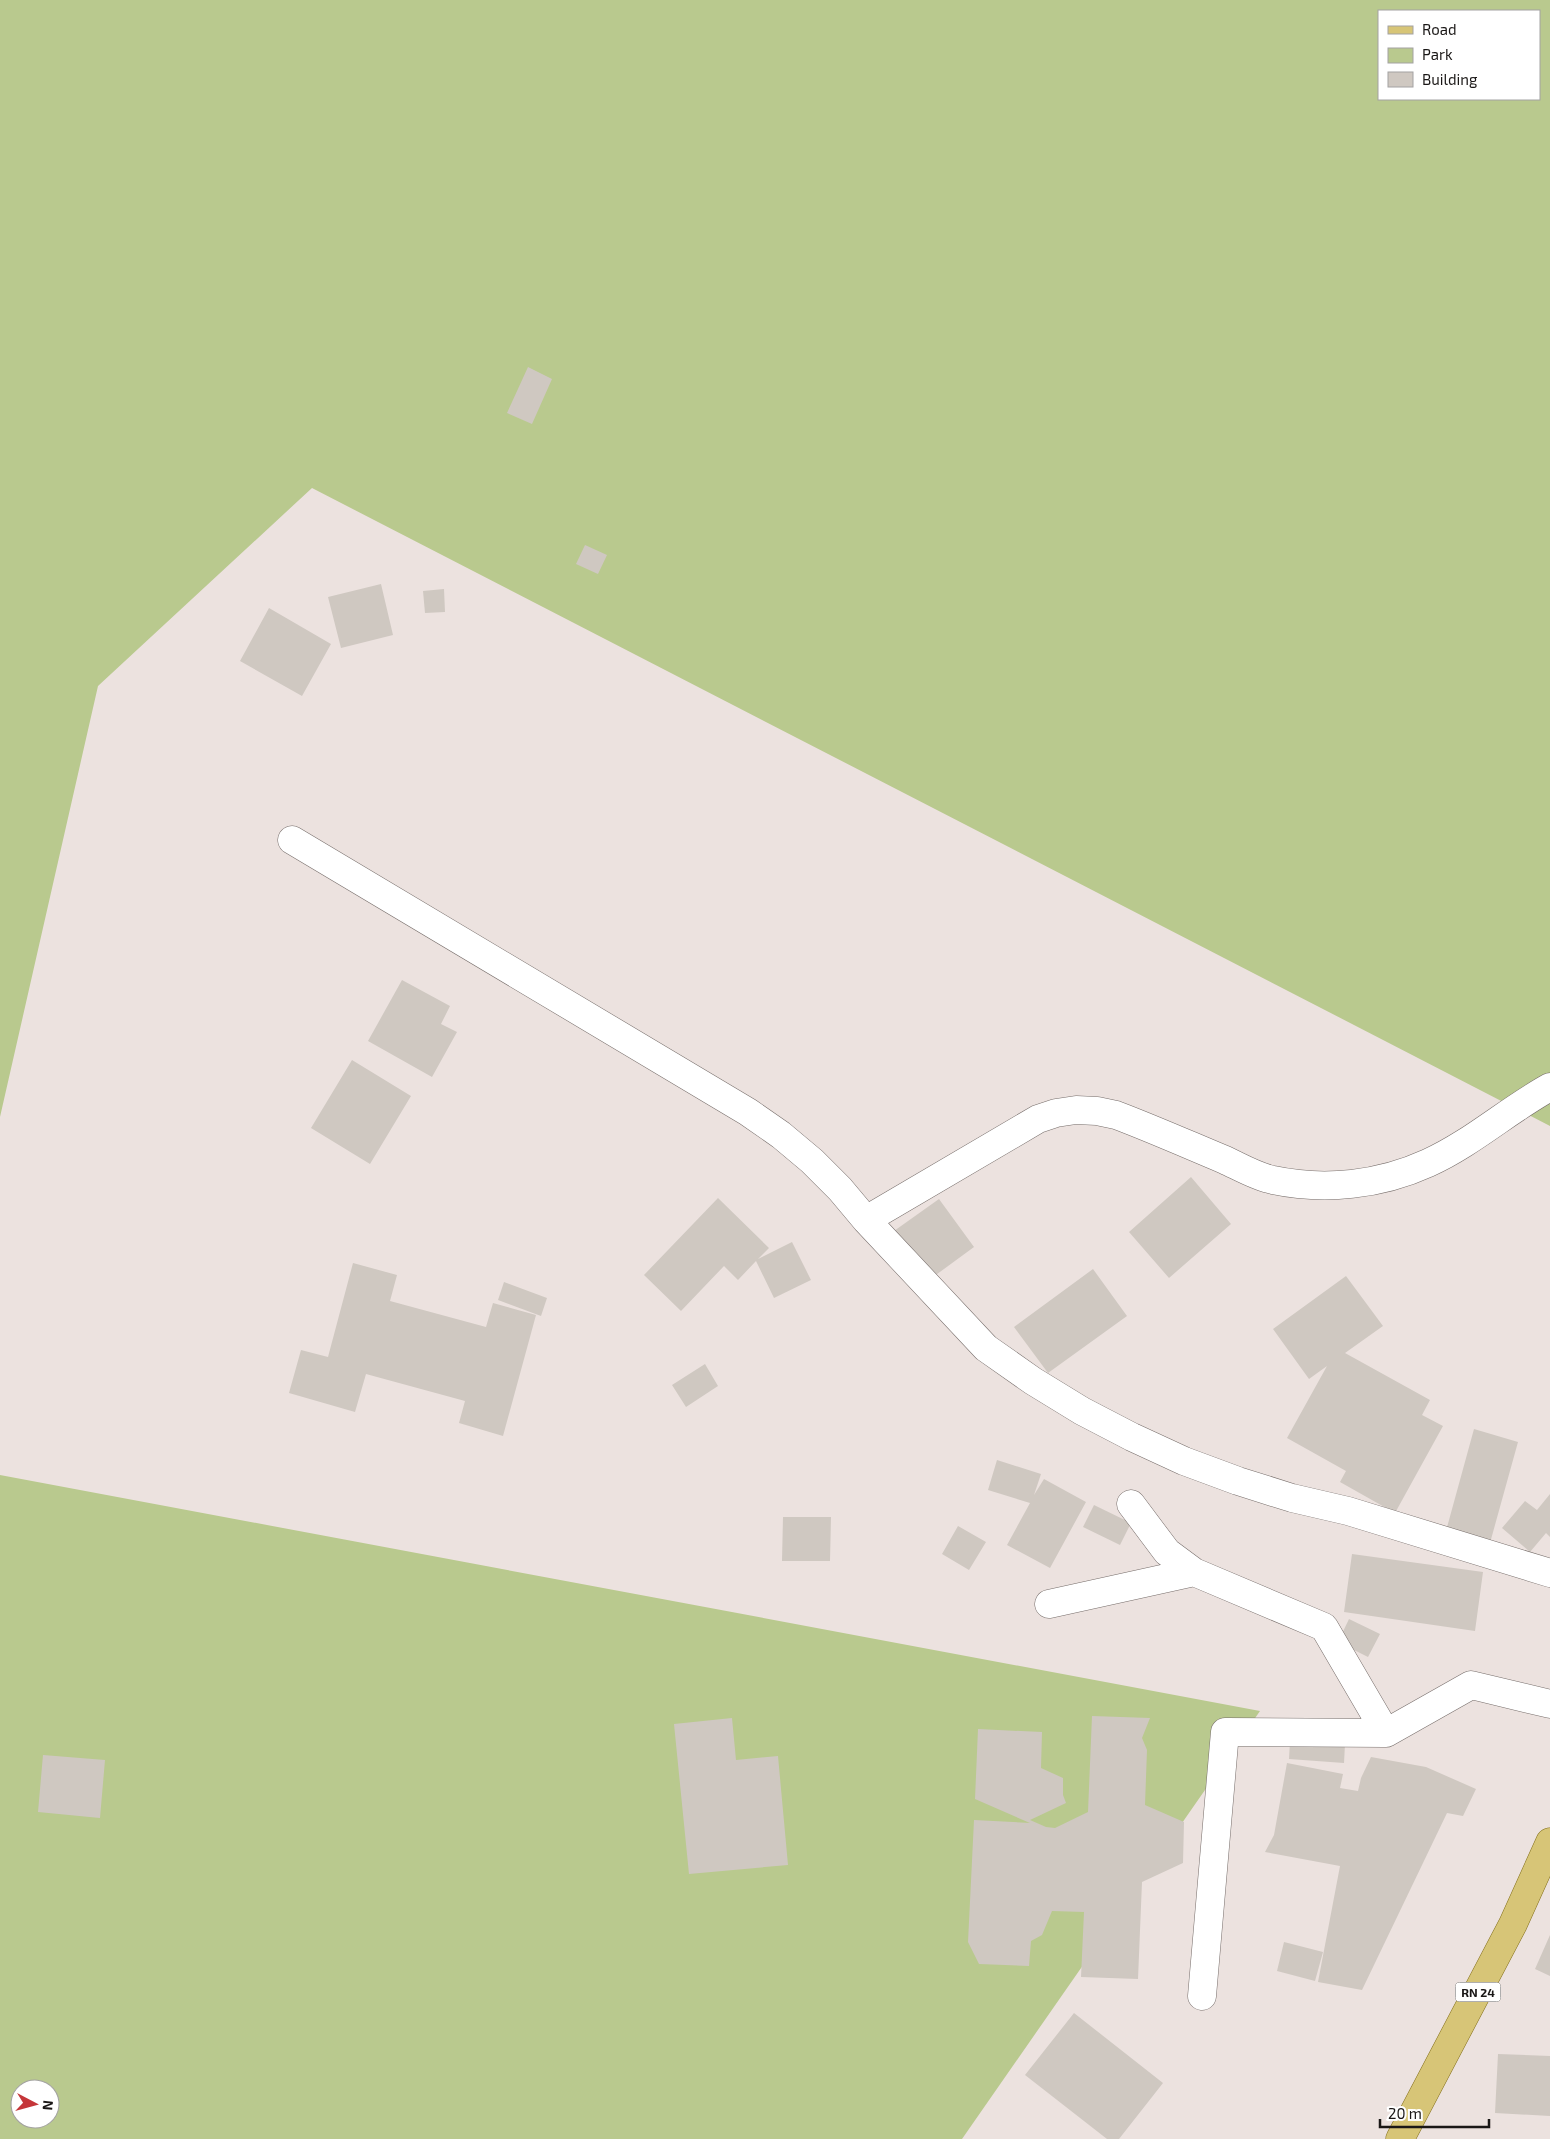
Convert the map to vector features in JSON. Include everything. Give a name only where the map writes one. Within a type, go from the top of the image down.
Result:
[{"type":"main road","name":"RN 24","points":[[1400,2139],[1513,1924],[1550,1842]]},
{"type":"street","points":[[292,840],[748,1112],[781,1135],[812,1161],[840,1189],[866,1220],[986,1348],[1057,1396],[1132,1438],[1184,1461],[1238,1481],[1292,1498],[1348,1511],[1550,1573]]},
{"type":"street","points":[[866,1220],[1020,1128],[1056,1113],[1083,1110],[1116,1115],[1271,1180],[1312,1186],[1352,1184],[1391,1177],[1429,1163],[1464,1143],[1503,1115],[1550,1087]]},
{"type":"street","points":[[1132,1504],[1167,1552],[1194,1572],[1324,1627],[1386,1733]]},
{"type":"street","points":[[1049,1604],[1194,1572]]},
{"type":"street","points":[[1202,1996],[1225,1732],[1386,1733],[1471,1686],[1550,1704]]},
{"type":"green space","points":[[0,0],[1550,0],[1550,1126],[312,488],[98,686],[0,1117]]},
{"type":"green space","points":[[0,1475],[1260,1711],[962,2139],[0,2139]]},
{"type":"building","points":[[528,367],[552,379],[532,424],[507,413]]},
{"type":"building","points":[[585,545],[607,555],[598,574],[576,564]]},
{"type":"building","points":[[381,584],[393,635],[341,648],[328,597]]},
{"type":"building","points":[[444,589],[445,612],[425,613],[423,591]]},
{"type":"building","points":[[269,608],[331,644],[302,696],[240,661]]},
{"type":"building","points":[[402,980],[450,1006],[441,1024],[457,1032],[432,1077],[368,1041]]},
{"type":"building","points":[[352,1060],[411,1096],[370,1164],[311,1128]]},
{"type":"building","points":[[1191,1177],[1231,1224],[1169,1278],[1129,1232]]},
{"type":"building","points":[[718,1198],[769,1248],[758,1259],[792,1242],[811,1280],[774,1298],[756,1261],[738,1280],[724,1266],[681,1311],[644,1275]]},
{"type":"building","points":[[939,1199],[974,1247],[929,1280],[894,1231]]},
{"type":"building","points":[[353,1263],[397,1275],[390,1301],[486,1327],[493,1303],[536,1315],[503,1436],[459,1423],[465,1401],[366,1374],[355,1412],[289,1393],[301,1350],[328,1357]]},
{"type":"building","points":[[1093,1269],[1127,1316],[1048,1373],[1014,1327]]},
{"type":"building","points":[[1346,1276],[1383,1326],[1345,1353],[1430,1400],[1422,1415],[1443,1426],[1395,1513],[1340,1482],[1346,1471],[1287,1438],[1327,1366],[1309,1379],[1273,1329]]},
{"type":"building","points":[[504,1282],[547,1298],[541,1316],[498,1300]]},
{"type":"building","points":[[705,1364],[718,1386],[686,1407],[672,1385]]},
{"type":"building","points":[[1474,1429],[1518,1442],[1490,1543],[1446,1531]]},
{"type":"building","points":[[997,1460],[1041,1474],[1034,1495],[1044,1479],[1086,1502],[1050,1568],[1007,1545],[1030,1503],[988,1490]]},
{"type":"building","points":[[1550,1494],[1550,1537],[1546,1533],[1530,1552],[1502,1528],[1525,1501],[1537,1510]]},
{"type":"building","points":[[1094,1505],[1131,1523],[1120,1545],[1083,1527]]},
{"type":"building","points":[[783,1517],[831,1517],[830,1561],[782,1561]]},
{"type":"building","points":[[958,1526],[986,1542],[969,1570],[942,1554]]},
{"type":"building","points":[[1352,1554],[1483,1572],[1475,1631],[1344,1612]]},
{"type":"building","points":[[1349,1619],[1380,1634],[1368,1657],[1338,1642]]},
{"type":"building","points":[[1092,1716],[1150,1718],[1142,1738],[1147,1750],[1145,1805],[1184,1822],[1183,1863],[1142,1882],[1138,1979],[1081,1977],[1084,1912],[1052,1911],[1042,1935],[1031,1941],[1029,1966],[979,1964],[968,1942],[974,1820],[1030,1823],[975,1799],[978,1729],[1042,1732],[1041,1768],[1063,1778],[1063,1795],[1066,1803],[1030,1820],[1046,1827],[1055,1828],[1088,1812]]},
{"type":"building","points":[[732,1718],[736,1760],[778,1756],[788,1865],[689,1874],[674,1724]]},
{"type":"building","points":[[1290,1741],[1345,1744],[1344,1763],[1289,1759]]},
{"type":"building","points":[[43,1755],[105,1760],[100,1818],[38,1812]]},
{"type":"building","points":[[1371,1757],[1426,1767],[1476,1789],[1463,1816],[1447,1813],[1362,1990],[1318,1982],[1340,1866],[1265,1852],[1274,1835],[1287,1763],[1343,1774],[1340,1788],[1358,1791],[1361,1778]]},
{"type":"building","points":[[1550,1935],[1550,1976],[1535,1969]]},
{"type":"building","points":[[1284,1942],[1323,1952],[1315,1981],[1277,1971]]},
{"type":"building","points":[[1074,2013],[1163,2083],[1119,2139],[1107,2139],[1025,2075]]},
{"type":"building","points":[[1498,2054],[1550,2056],[1550,2116],[1495,2113]]}]
